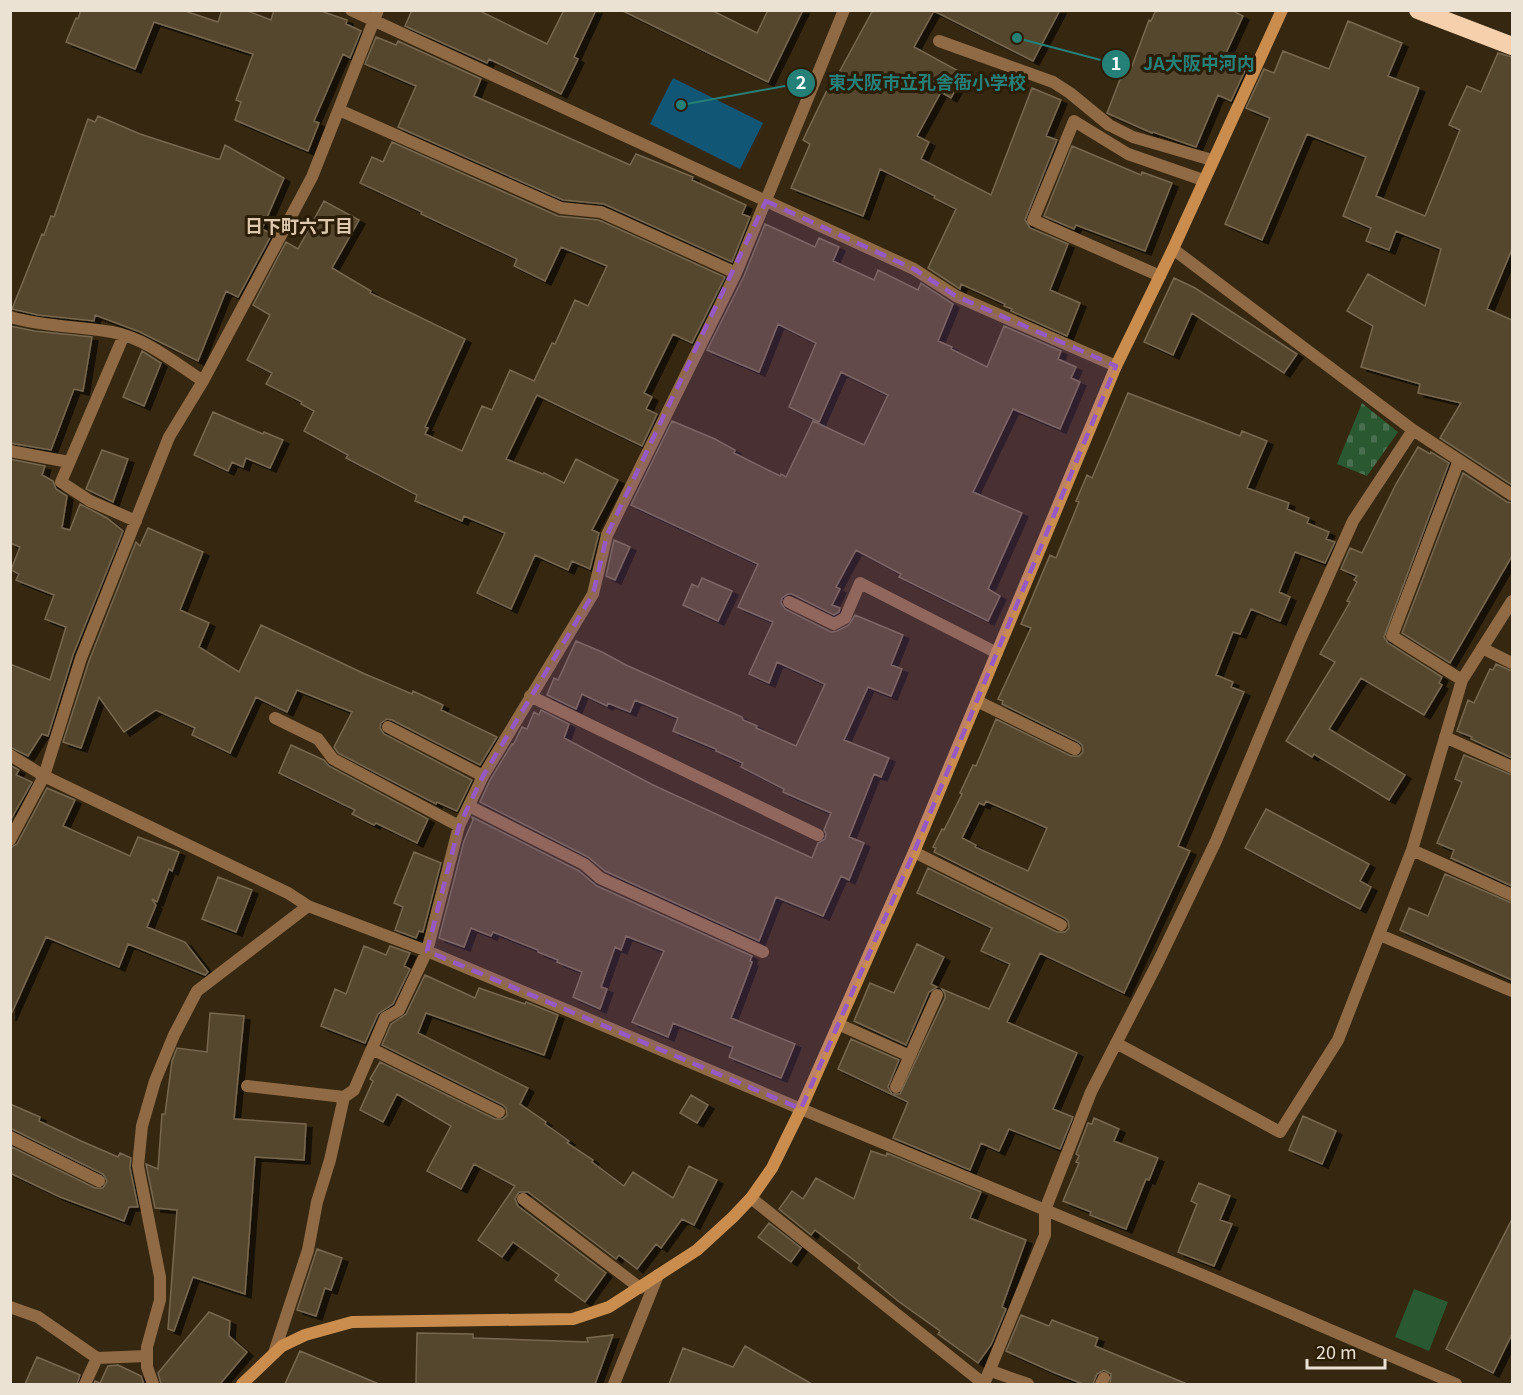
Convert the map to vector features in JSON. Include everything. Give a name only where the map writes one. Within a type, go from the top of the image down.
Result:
[{"type":"highway","points":[[1418,10],[1512,46]]},
{"type":"street","points":[[351,10],[375,15],[914,269],[956,296],[1116,366]]},
{"type":"street","points":[[247,1086],[344,1097],[354,1090],[385,1018],[399,1010],[427,951],[459,826],[483,776],[593,594],[607,535],[736,273],[844,10]]},
{"type":"street","points":[[242,1384],[282,1346],[306,1335],[352,1323],[573,1319],[609,1307],[696,1250],[734,1217],[750,1198],[772,1168],[801,1109],[915,852],[1116,366],[1173,249],[1281,10]]},
{"type":"street","points":[[10,840],[44,776],[81,658],[169,437],[202,381],[312,177],[375,15]]},
{"type":"street","points":[[939,41],[1053,82],[1071,93],[1109,124],[1133,138],[1212,160]]},
{"type":"street","points":[[339,110],[561,208],[600,212],[736,273]]},
{"type":"street","points":[[1160,276],[1033,220],[1074,121],[1128,154],[1203,180]]},
{"type":"street","points":[[1173,249],[1413,430],[1512,495]]},
{"type":"street","points":[[10,316],[35,324],[114,332],[140,340],[202,381]]},
{"type":"street","points":[[124,335],[61,482],[90,501],[136,521]]},
{"type":"street","points":[[750,1198],[984,1384],[1045,1235],[1045,1210],[1091,1092],[1216,841],[1300,640],[1353,521],[1413,430]]},
{"type":"street","points":[[10,451],[69,462]]},
{"type":"street","points":[[1459,460],[1392,636],[1462,680]]},
{"type":"street","points":[[789,602],[834,624],[845,618],[860,583],[997,653]]},
{"type":"street","points":[[1116,1043],[1280,1132],[1338,1040],[1412,850],[1462,680],[1512,601]]},
{"type":"street","points":[[1482,648],[1512,663]]},
{"type":"street","points":[[530,696],[818,836]]},
{"type":"street","points":[[977,700],[1075,748]]},
{"type":"street","points":[[275,718],[318,739],[333,759],[459,826]]},
{"type":"street","points":[[388,727],[483,776]]},
{"type":"street","points":[[1444,737],[1512,767]]},
{"type":"street","points":[[10,754],[44,776],[288,893],[308,906],[427,951],[1205,1276],[1456,1384]]},
{"type":"street","points":[[469,806],[584,864],[600,878],[763,952]]},
{"type":"street","points":[[1412,850],[1512,895]]},
{"type":"street","points":[[915,852],[1061,925]]},
{"type":"street","points":[[153,1384],[147,1366],[147,1347],[160,1300],[160,1277],[138,1166],[142,1126],[155,1081],[174,1035],[197,991],[308,906]]},
{"type":"street","points":[[1380,935],[1512,991]]},
{"type":"street","points":[[896,1087],[937,995]]},
{"type":"street","points":[[838,1024],[910,1056]]},
{"type":"street","points":[[372,1049],[499,1112]]},
{"type":"street","points":[[274,1353],[308,1250],[317,1202],[330,1160],[344,1097]]},
{"type":"street","points":[[10,1137],[99,1181]]},
{"type":"street","points":[[523,1199],[640,1288]]},
{"type":"street","points":[[614,1384],[658,1275]]},
{"type":"street","points":[[10,1307],[38,1317],[97,1358],[147,1356]]},
{"type":"street","points":[[85,1384],[97,1358]]},
{"type":"street","points":[[991,1371],[1028,1384]]},
{"type":"highlighted area","points":[[766,201],[914,269],[956,296],[1116,366],[914,852],[801,1109],[427,951],[459,826],[483,776],[593,594],[607,535]]},
{"type":"green space","points":[[1362,403],[1398,432],[1367,476],[1337,464]]},
{"type":"green space","points":[[1414,1289],[1448,1302],[1429,1351],[1395,1337]]},
{"type":"water","points":[[673,78],[763,123],[740,169],[650,124]]},
{"type":"building","points":[[81,10],[182,10],[218,22],[222,10],[245,10],[271,20],[274,10],[318,10],[347,20],[346,24],[361,31],[350,58],[343,54],[314,121],[319,123],[308,151],[235,120],[241,102],[236,100],[253,54],[154,22],[135,69],[66,42]]},
{"type":"building","points":[[412,10],[478,10],[547,44],[564,10],[596,10],[574,57],[578,59],[561,94],[489,59],[487,63],[405,26]]},
{"type":"building","points":[[621,10],[711,10],[757,33],[768,10],[803,10],[768,82]]},
{"type":"building","points":[[873,10],[1060,10],[1033,61],[934,11],[914,47],[964,74],[951,98],[941,92],[917,136],[929,142],[921,159],[991,195],[1032,88],[1061,100],[1046,136],[1057,140],[1025,220],[1030,228],[1068,244],[1050,290],[1080,303],[1067,336],[1011,311],[1012,309],[1004,306],[1005,304],[961,284],[960,289],[928,268],[956,209],[934,198],[935,196],[880,169],[863,216],[791,188],[810,144],[803,140],[828,88],[830,89]]},
{"type":"building","points":[[1156,10],[1231,10],[1243,16],[1226,53],[1249,62],[1231,101],[1218,95],[1196,147],[1152,133],[1107,113],[1126,64],[1132,66],[1149,20],[1151,21]]},
{"type":"building","points":[[1348,21],[1402,43],[1388,76],[1419,88],[1376,196],[1425,216],[1460,130],[1449,125],[1467,86],[1481,92],[1498,53],[1512,57],[1512,249],[1487,309],[1512,320],[1512,485],[1440,438],[1461,403],[1418,393],[1420,384],[1361,367],[1373,326],[1347,311],[1368,274],[1425,306],[1441,249],[1396,231],[1389,250],[1366,241],[1371,228],[1343,216],[1366,157],[1307,134],[1262,240],[1225,224],[1270,118],[1246,108],[1264,69],[1274,73],[1283,51],[1329,69]]},
{"type":"building","points":[[376,37],[396,45],[398,41],[481,79],[474,96],[630,165],[636,154],[693,177],[692,180],[746,205],[742,214],[750,217],[732,262],[604,204],[563,200],[398,127],[416,86],[365,64]]},
{"type":"building","points":[[98,116],[140,134],[217,159],[220,159],[225,145],[284,178],[262,229],[272,234],[238,297],[226,291],[198,361],[140,332],[95,315],[94,321],[38,315],[12,309],[42,234],[44,235],[51,216],[54,217],[88,119],[95,122]]},
{"type":"building","points":[[392,142],[558,216],[599,220],[725,277],[692,343],[673,334],[644,393],[652,397],[646,409],[657,414],[642,446],[537,395],[506,459],[564,483],[576,459],[618,480],[592,530],[599,533],[590,569],[572,561],[568,570],[535,555],[511,609],[477,593],[505,533],[464,516],[462,521],[415,501],[417,495],[346,458],[348,455],[304,431],[314,411],[301,404],[302,402],[266,384],[272,373],[247,360],[270,315],[253,305],[286,242],[298,249],[324,201],[359,220],[332,268],[371,291],[370,293],[465,339],[425,427],[428,428],[425,434],[462,451],[482,406],[492,410],[510,370],[534,381],[552,343],[555,344],[575,300],[588,306],[607,266],[561,247],[545,281],[514,266],[517,259],[360,183],[372,157],[383,162]]},
{"type":"building","points":[[1072,146],[1141,175],[1142,172],[1172,183],[1145,251],[1076,225],[1074,229],[1044,216]]},
{"type":"building","points":[[765,224],[815,247],[819,238],[839,247],[833,261],[874,280],[878,270],[918,290],[921,283],[953,304],[938,341],[952,347],[951,349],[987,367],[1004,326],[1061,351],[1058,359],[1076,367],[1071,378],[1080,382],[1060,429],[1013,409],[973,492],[1022,513],[988,589],[1000,596],[988,621],[899,577],[901,574],[856,550],[836,587],[840,589],[832,605],[840,608],[839,612],[834,615],[792,594],[782,598],[781,603],[785,609],[831,632],[849,625],[855,615],[903,635],[891,665],[902,669],[891,696],[868,687],[844,740],[889,758],[881,777],[874,774],[849,837],[864,843],[849,880],[841,876],[823,916],[776,897],[759,941],[605,871],[588,857],[480,802],[490,780],[522,727],[527,729],[534,712],[539,715],[541,710],[569,724],[564,738],[653,785],[812,858],[818,843],[825,839],[824,830],[831,813],[783,792],[784,789],[741,767],[743,763],[673,731],[678,718],[635,700],[630,712],[608,703],[607,706],[582,694],[576,709],[547,695],[554,678],[558,680],[576,641],[742,717],[743,720],[757,726],[756,728],[796,746],[825,684],[777,662],[769,683],[749,674],[773,622],[738,607],[758,564],[631,505],[672,421],[715,439],[735,450],[734,453],[786,477],[813,421],[864,445],[888,395],[841,372],[819,422],[789,407],[816,343],[778,324],[759,372],[707,350],[744,276]]},
{"type":"building","points":[[1174,278],[1195,288],[1297,354],[1284,373],[1192,313],[1173,355],[1144,342]]},
{"type":"building","points":[[10,326],[92,337],[83,391],[74,389],[51,450],[10,443]]},
{"type":"building","points":[[142,351],[161,363],[144,406],[123,397]]},
{"type":"building","points":[[1128,393],[1240,436],[1242,431],[1267,441],[1247,488],[1289,503],[1287,509],[1309,518],[1307,523],[1329,532],[1326,539],[1335,542],[1325,563],[1295,552],[1279,592],[1290,597],[1280,621],[1251,609],[1240,634],[1233,632],[1216,675],[1233,682],[1231,687],[1244,692],[1178,846],[1190,851],[1124,993],[1040,953],[1007,1022],[1077,1053],[1053,1109],[1073,1117],[1060,1149],[1009,1129],[999,1151],[981,1143],[970,1170],[893,1138],[908,1102],[838,1069],[851,1039],[899,1060],[888,1087],[892,1094],[900,1094],[945,998],[942,989],[989,1009],[1010,964],[981,951],[992,928],[917,893],[928,868],[1057,932],[1065,932],[1069,928],[1065,918],[934,852],[936,848],[933,847],[962,794],[960,793],[973,765],[976,766],[996,719],[1071,756],[1079,756],[1083,752],[1079,742],[1002,704],[1003,701],[998,699],[1031,628],[1021,624],[1050,555],[1056,558],[1079,502],[1076,501],[1087,475],[1092,478]],"holes":[[[986,801],[1047,828],[1028,871],[975,847],[976,845],[962,838],[979,803],[984,805]]]},
{"type":"building","points":[[213,412],[263,434],[264,432],[283,440],[270,468],[246,458],[243,467],[232,462],[228,471],[194,455]]},
{"type":"building","points":[[1418,447],[1449,463],[1384,637],[1388,643],[1442,677],[1439,683],[1442,685],[1424,715],[1361,678],[1329,729],[1405,775],[1389,800],[1314,754],[1312,757],[1286,741],[1335,662],[1320,654],[1350,602],[1347,601],[1357,582],[1354,580],[1357,576],[1341,569],[1350,548],[1362,553],[1396,484]]},
{"type":"building","points":[[102,450],[128,459],[113,502],[86,489]]},
{"type":"building","points":[[10,459],[45,466],[42,475],[53,481],[56,489],[67,496],[62,528],[70,530],[80,504],[107,518],[123,531],[73,655],[48,736],[42,734],[28,756],[10,747],[10,664],[50,680],[66,627],[45,619],[54,595],[16,580],[19,574],[11,570],[20,547],[10,543]]},
{"type":"building","points":[[1463,473],[1512,503],[1512,556],[1450,663],[1402,633]]},
{"type":"building","points":[[148,528],[203,552],[180,610],[209,623],[199,647],[239,672],[261,625],[365,674],[412,694],[413,691],[443,705],[441,710],[497,737],[480,765],[392,720],[387,719],[381,723],[380,728],[384,734],[472,780],[457,811],[437,802],[436,804],[338,753],[334,747],[352,712],[297,690],[287,712],[256,697],[230,753],[192,735],[195,728],[156,710],[124,732],[99,697],[81,748],[63,742],[89,661],[136,542],[140,546]]},
{"type":"building","points":[[614,540],[630,547],[615,580],[606,576]]},
{"type":"building","points":[[702,578],[732,591],[718,621],[683,605],[692,584],[698,587]]},
{"type":"building","points":[[1496,664],[1512,671],[1512,758],[1457,731],[1468,700],[1474,703],[1490,669],[1493,670]]},
{"type":"building","points":[[291,745],[324,760],[329,766],[428,819],[417,843],[352,814],[355,810],[279,773]]},
{"type":"building","points":[[1464,755],[1512,775],[1512,886],[1451,858],[1454,850],[1437,843],[1462,782],[1455,779]]},
{"type":"building","points":[[10,765],[19,770],[16,775],[32,782],[10,821]]},
{"type":"building","points":[[47,788],[75,800],[63,826],[130,856],[138,837],[179,852],[172,871],[169,869],[157,902],[152,899],[156,905],[147,927],[185,942],[208,972],[205,975],[128,944],[119,967],[46,937],[10,1017],[10,848],[17,844]]},
{"type":"building","points":[[1266,809],[1369,864],[1360,881],[1371,887],[1360,909],[1245,848]]},
{"type":"building","points":[[472,817],[579,871],[597,886],[752,956],[750,961],[752,962],[731,1018],[795,1044],[781,1078],[729,1057],[733,1047],[673,1023],[668,1037],[632,1022],[664,951],[626,936],[621,950],[615,947],[601,987],[607,989],[600,1009],[573,997],[582,972],[557,962],[558,960],[538,950],[493,932],[491,936],[471,928],[464,947],[439,938]]},
{"type":"building","points":[[414,852],[441,863],[423,932],[419,931],[416,938],[395,930],[403,907],[394,903]]},
{"type":"building","points":[[1445,874],[1512,903],[1512,980],[1400,930],[1409,908],[1428,916]]},
{"type":"building","points":[[218,877],[252,890],[236,932],[202,919]]},
{"type":"building","points":[[917,944],[944,957],[931,984],[937,987],[929,992],[906,1045],[854,1021],[870,983],[894,993]]},
{"type":"building","points":[[364,946],[386,955],[390,946],[410,953],[404,966],[410,969],[393,1004],[378,1014],[365,1043],[321,1026],[335,989],[346,994]]},
{"type":"building","points":[[425,975],[475,998],[479,988],[525,1004],[526,1002],[558,1015],[544,1055],[426,1013],[418,1033],[528,1088],[520,1104],[546,1122],[545,1124],[569,1141],[567,1143],[593,1160],[592,1162],[624,1186],[633,1172],[673,1198],[689,1166],[717,1180],[694,1225],[682,1219],[661,1248],[656,1244],[637,1269],[619,1255],[616,1259],[528,1192],[519,1192],[515,1199],[518,1206],[606,1273],[585,1302],[555,1280],[559,1275],[513,1242],[502,1257],[478,1240],[515,1186],[474,1164],[461,1189],[427,1171],[451,1126],[397,1094],[383,1122],[360,1110],[373,1081],[370,1079],[380,1062],[495,1119],[503,1119],[507,1115],[503,1105],[382,1045],[391,1024],[406,1014]]},
{"type":"building","points":[[210,1013],[244,1016],[234,1119],[306,1124],[304,1160],[255,1157],[245,1294],[193,1277],[174,1331],[168,1329],[177,1210],[155,1208],[146,1164],[158,1169],[162,1114],[165,1114],[172,1061],[177,1048],[207,1052]]},
{"type":"building","points":[[691,1095],[708,1105],[697,1123],[680,1113]]},
{"type":"building","points":[[10,1104],[40,1117],[39,1121],[81,1141],[118,1157],[120,1153],[131,1158],[130,1168],[138,1207],[129,1207],[124,1221],[60,1197],[10,1173],[12,1147],[95,1188],[103,1188],[107,1181],[103,1174],[10,1128]]},
{"type":"building","points":[[1303,1116],[1336,1131],[1322,1164],[1289,1150]]},
{"type":"building","points":[[1094,1118],[1119,1129],[1114,1141],[1158,1158],[1149,1180],[1146,1179],[1126,1229],[1090,1215],[1091,1212],[1063,1201],[1079,1163],[1076,1162],[1079,1156],[1076,1154],[1088,1123],[1092,1124]]},
{"type":"building","points":[[871,1151],[886,1156],[887,1153],[981,1192],[970,1218],[1026,1240],[1002,1307],[1006,1309],[991,1345],[978,1363],[938,1334],[940,1331],[898,1301],[858,1268],[860,1265],[815,1230],[811,1235],[779,1209],[792,1191],[803,1199],[816,1178],[854,1199]]},
{"type":"building","points":[[1199,1183],[1230,1196],[1220,1220],[1232,1224],[1214,1266],[1178,1252],[1197,1204],[1191,1201]]},
{"type":"building","points":[[1512,1219],[1512,1334],[1493,1373],[1446,1349]]},
{"type":"building","points":[[769,1223],[801,1248],[791,1262],[758,1237]]},
{"type":"building","points":[[317,1249],[342,1258],[331,1290],[325,1288],[316,1316],[297,1310]]},
{"type":"building","points":[[209,1312],[230,1321],[229,1336],[247,1352],[220,1384],[161,1384],[158,1373]]},
{"type":"building","points":[[1021,1315],[1049,1326],[1052,1320],[1098,1338],[1095,1346],[1187,1384],[1110,1384],[1111,1374],[1104,1370],[1097,1374],[1093,1384],[1083,1384],[1055,1373],[1006,1351]]},
{"type":"building","points":[[417,1333],[473,1334],[473,1338],[588,1342],[587,1338],[613,1335],[595,1384],[416,1384]]},
{"type":"building","points":[[745,1346],[812,1384],[669,1384],[683,1348],[733,1367]]},
{"type":"building","points":[[300,1351],[379,1384],[285,1384]]},
{"type":"building","points":[[37,1357],[80,1375],[77,1384],[25,1384]]},
{"type":"building","points":[[118,1365],[141,1376],[144,1384],[94,1384],[95,1381],[100,1383],[108,1366]]},
{"type":"place","name":"JA大阪中河内","points":[[1017,38]]},
{"type":"place","name":"東大阪市立孔舎衙小学校","points":[[681,105]]},
{"type":"district","name":"日下町六丁目","points":[[299,225]]}]
